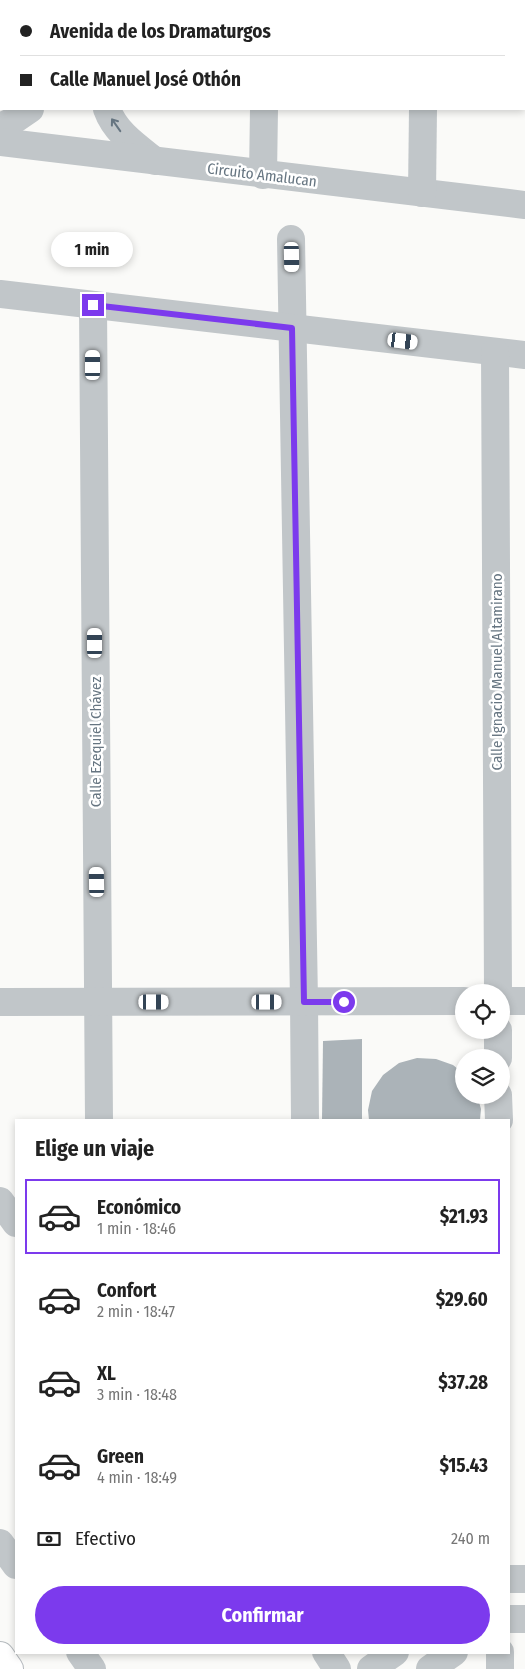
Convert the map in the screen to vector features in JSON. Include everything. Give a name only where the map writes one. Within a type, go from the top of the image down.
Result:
[{"type":"main road","points":[[0,1656],[9,1669]]},
{"type":"street","points":[[0,128],[29,110]]},
{"type":"street","points":[[107,110],[109,116],[123,135],[155,161]]},
{"type":"street","points":[[263,175],[264,110]]},
{"type":"street","points":[[422,193],[423,110]]},
{"type":"street","name":"Circuito Amalucan","points":[[0,142],[525,205]]},
{"type":"street","points":[[291,239],[305,1119]]},
{"type":"street","points":[[0,294],[525,355]]},
{"type":"street","name":"Calle Ezequiel Chávez","points":[[93,305],[99,1119]]},
{"type":"street","name":"Calle Ignacio Manuel Altamirano","points":[[495,352],[498,984]]},
{"type":"street","points":[[0,1002],[455,1002]]},
{"type":"street","points":[[510,1002],[525,1002]]},
{"type":"street","points":[[498,1104],[498,1119]]},
{"type":"street","points":[[0,1201],[15,1222]]},
{"type":"street","points":[[0,1543],[15,1564]]},
{"type":"street","points":[[510,1579],[525,1579]]},
{"type":"street","points":[[510,1619],[525,1619]]},
{"type":"street","points":[[81,1654],[92,1669]]},
{"type":"street","points":[[327,1654],[337,1669]]},
{"type":"street","points":[[371,1669],[392,1654]]},
{"type":"street","points":[[430,1669],[451,1654]]},
{"type":"street","points":[[500,1654],[500,1669]]},
{"type":"building","points":[[362,1039],[362,1119],[322,1119],[323,1041]]},
{"type":"building","points":[[417,1058],[436,1059],[453,1065],[455,1067],[455,1104],[480,1104],[480,1119],[369,1119],[368,1110],[372,1091],[383,1075],[399,1063]]},
{"type":"route","points":[[93,305],[292,328],[304,1002],[344,1002]]}]
